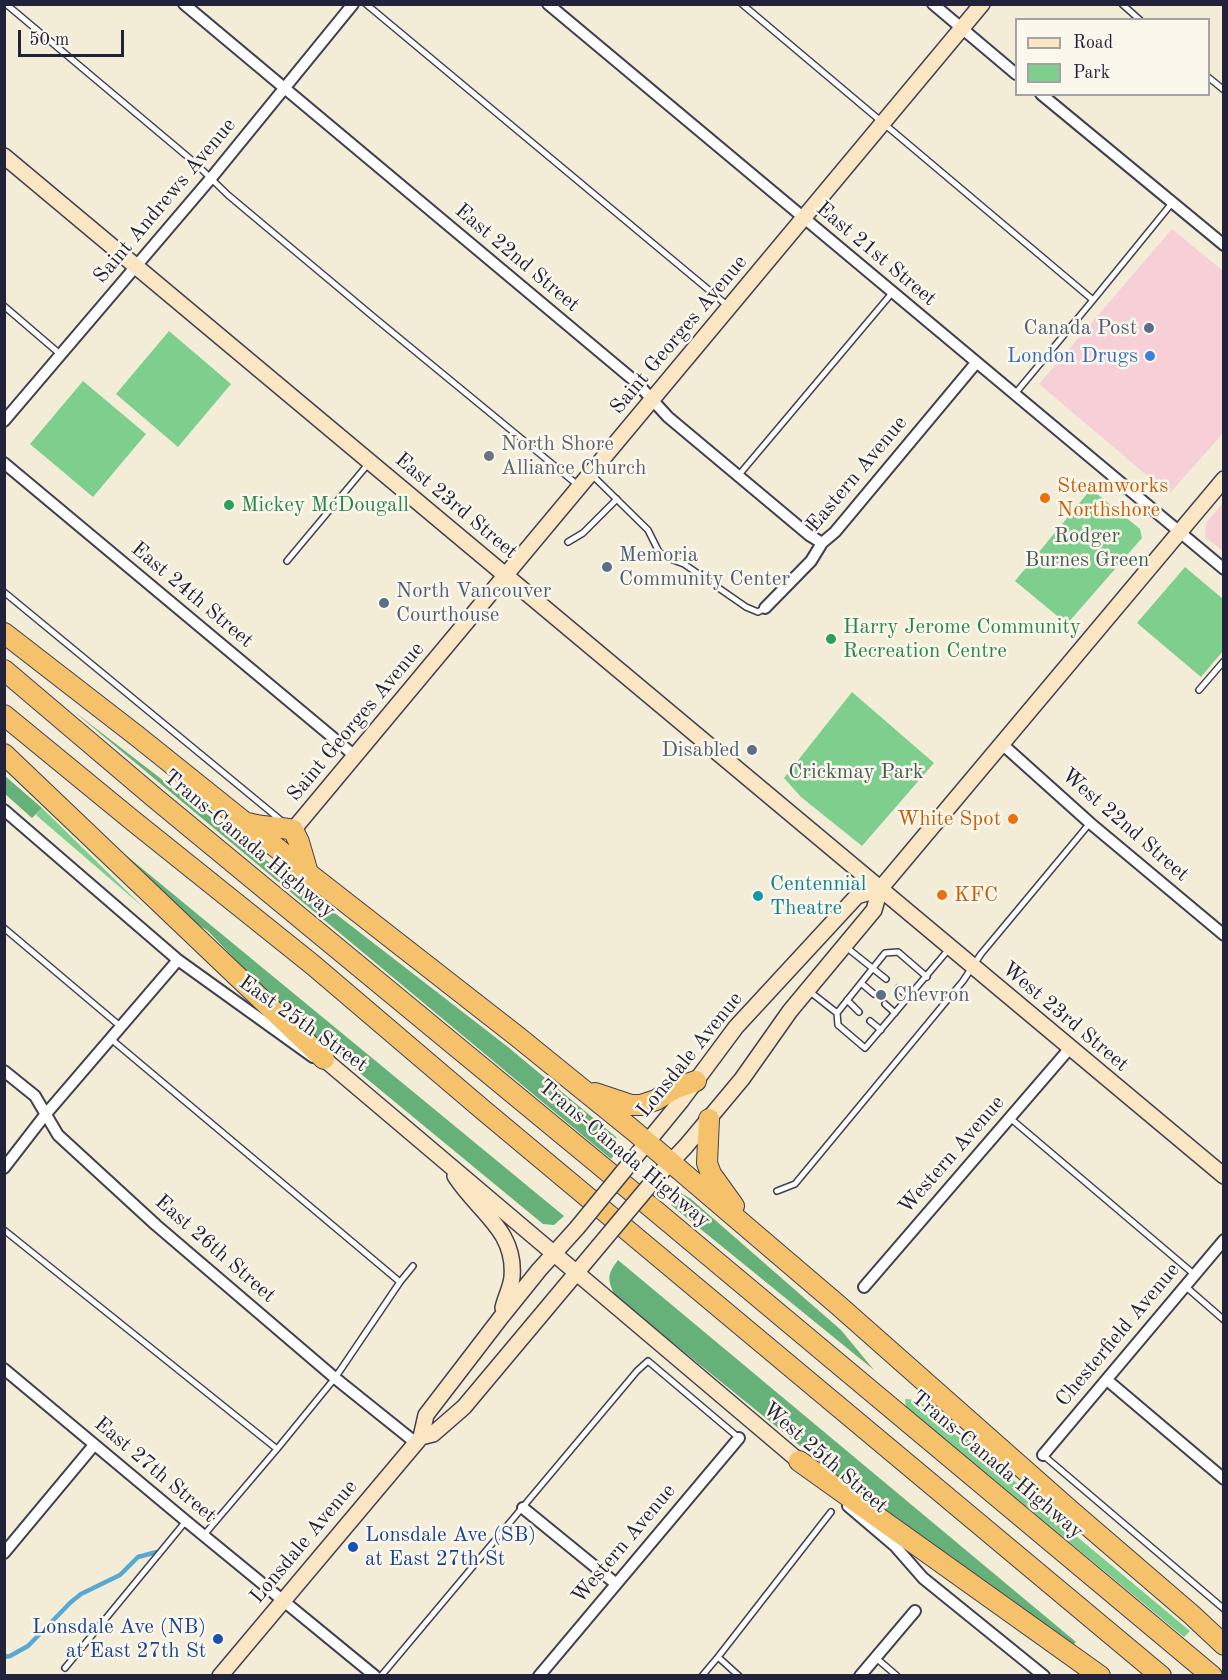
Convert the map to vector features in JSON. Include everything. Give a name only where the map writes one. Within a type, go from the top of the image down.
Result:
[{"type":"highway","points":[[4,633],[583,1089],[647,1142],[1192,1614],[1224,1645]]},
{"type":"highway","name":"Trans-Canada Highway","points":[[4,670],[1212,1676]]},
{"type":"highway","points":[[4,715],[313,964],[482,1109],[1161,1676]]},
{"type":"highway","points":[[4,754],[324,1059]]},
{"type":"highway","points":[[245,822],[260,827],[293,830],[308,873]]},
{"type":"highway","points":[[583,1089],[631,1105],[641,1105],[696,1081]]},
{"type":"highway","points":[[709,1119],[706,1157],[711,1174],[751,1230]]},
{"type":"highway","points":[[799,1461],[1100,1676]]},
{"type":"street","name":"East 22nd Street","points":[[184,4],[637,383],[668,417],[809,535],[822,543]]},
{"type":"street","name":"Saint Andrews Avenue","points":[[4,421],[212,177],[353,4]]},
{"type":"street","name":"East 21st Street","points":[[548,4],[1224,568]]},
{"type":"street","points":[[933,4],[1015,72]]},
{"type":"street","name":"Saint Georges Avenue","points":[[293,830],[982,4]]},
{"type":"street","points":[[1043,96],[1224,245]]},
{"type":"street","name":"East 23rd Street","points":[[4,156],[880,889]]},
{"type":"street","name":"Eastern Avenue","points":[[765,608],[811,561],[822,543],[835,532],[976,363]]},
{"type":"street","name":"East 24th Street","points":[[4,463],[355,756]]},
{"type":"street","name":"Lonsdale Avenue","points":[[418,1440],[433,1434],[464,1407],[654,1180],[709,1119],[742,1079],[790,1011],[874,910],[880,889],[1224,479]]},
{"type":"street","name":"West 22nd Street","points":[[1002,744],[1090,823],[1224,935]]},
{"type":"street","name":"East 25th Street","points":[[4,810],[178,960],[309,1057],[324,1059],[555,1252],[576,1273]]},
{"type":"street","name":"Lonsdale Avenue","points":[[220,1676],[418,1440],[426,1415],[501,1316],[631,1162],[736,1027],[851,901],[857,896],[880,889]]},
{"type":"street","name":"West 23rd Street","points":[[880,889],[1224,1176]]},
{"type":"street","points":[[4,1168],[109,1038],[178,960]]},
{"type":"street","name":"Western Avenue","points":[[864,1287],[1070,1048]]},
{"type":"street","name":"East 26th Street","points":[[4,1071],[34,1096],[58,1135],[156,1225],[335,1378],[418,1440]]},
{"type":"street","points":[[447,1164],[465,1192],[505,1237],[511,1252],[512,1279],[501,1316]]},
{"type":"street","name":"Chesterfield Avenue","points":[[1043,1455],[1224,1240]]},
{"type":"street","name":"West 25th Street","points":[[576,1273],[799,1461],[840,1500],[895,1546],[923,1578],[1044,1676]]},
{"type":"street","name":"East 27th Street","points":[[4,1369],[375,1676]]},
{"type":"street","points":[[1107,1380],[1224,1479]]},
{"type":"street","name":"Western Avenue","points":[[539,1676],[739,1438]]},
{"type":"street","points":[[4,1553],[94,1445]]},
{"type":"street","points":[[524,1508],[615,1583]]},
{"type":"street","points":[[860,1676],[915,1611]]},
{"type":"lane","points":[[6,4],[212,177],[237,202],[580,487]]},
{"type":"lane","points":[[366,4],[729,307]]},
{"type":"lane","points":[[742,4],[1093,300]]},
{"type":"lane","points":[[1122,4],[1138,18]]},
{"type":"lane","points":[[1210,78],[1224,90]]},
{"type":"lane","points":[[1014,395],[1172,203]]},
{"type":"lane","points":[[738,476],[892,293]]},
{"type":"lane","points":[[4,306],[61,355]]},
{"type":"lane","points":[[287,561],[370,462]]},
{"type":"lane","points":[[591,473],[648,530],[659,552],[684,564],[746,607],[758,612],[765,608]]},
{"type":"lane","points":[[568,542],[583,533],[616,499]]},
{"type":"lane","points":[[4,592],[234,784],[293,830]]},
{"type":"lane","points":[[1200,690],[1224,661]]},
{"type":"lane","points":[[777,1191],[795,1184],[1090,823]]},
{"type":"lane","points":[[4,928],[120,1026]]},
{"type":"lane","points":[[844,946],[886,979]]},
{"type":"lane","points":[[927,977],[898,952],[885,953],[837,1013],[838,1025],[865,1048],[927,977],[950,948]]},
{"type":"lane","points":[[861,983],[874,994]]},
{"type":"lane","points":[[898,988],[909,997]]},
{"type":"lane","points":[[807,990],[837,1013]]},
{"type":"lane","points":[[847,1000],[860,1012]]},
{"type":"lane","points":[[885,1004],[896,1013]]},
{"type":"lane","points":[[870,1021],[881,1030]]},
{"type":"lane","points":[[109,1038],[400,1282]]},
{"type":"lane","points":[[1010,1118],[1195,1275]]},
{"type":"lane","points":[[4,1230],[277,1449]]},
{"type":"lane","points":[[204,1536],[335,1378],[413,1266]]},
{"type":"lane","points":[[1185,1286],[1224,1320]]},
{"type":"lane","points":[[381,1676],[637,1371],[648,1361],[739,1438]]},
{"type":"lane","points":[[1043,1455],[1224,1609]]},
{"type":"lane","points":[[702,1676],[831,1512]]},
{"type":"lane","points":[[66,1668],[186,1521]]},
{"type":"lane","points":[[718,1657],[739,1676]]},
{"type":"lane","points":[[875,1658],[897,1676]]},
{"type":"shaded area","points":[[1172,229],[1223,271],[1224,432],[1169,494],[1039,384]]},
{"type":"shaded area","points":[[1223,503],[1223,551],[1205,537],[1206,523]]},
{"type":"green space","points":[[169,331],[231,384],[178,447],[116,394]]},
{"type":"green space","points":[[83,381],[146,434],[93,497],[30,444]]},
{"type":"green space","name":"Rodger Burnes Green","points":[[1091,489],[1140,529],[1142,538],[1067,624],[1015,581]]},
{"type":"green space","points":[[1185,567],[1223,599],[1223,651],[1201,677],[1137,623]]},
{"type":"green space","name":"Crickmay Park","points":[[852,692],[934,763],[862,846],[801,797],[784,778]]},
{"type":"green space","points":[[72,710],[508,1047],[616,1137],[618,1148],[611,1159]]},
{"type":"green space","points":[[5,776],[42,808],[32,818],[5,794]]},
{"type":"green space","points":[[54,796],[564,1216],[554,1225],[543,1224],[310,1032],[208,931],[169,906]]},
{"type":"green space","points":[[42,808],[144,908],[36,815]]},
{"type":"green space","points":[[681,1193],[691,1199],[841,1330],[874,1370],[671,1205]]},
{"type":"green space","points":[[618,1260],[1076,1642],[1072,1646],[846,1483],[615,1296],[609,1277]]},
{"type":"green space","points":[[905,1399],[917,1400],[945,1419],[1075,1535],[1190,1631],[1184,1637],[906,1407]]},
{"type":"waterway","points":[[4,1657],[28,1646],[81,1594],[120,1575],[138,1557],[157,1552]]},
{"type":"place","name":"Canada Post","points":[[1149,328]]},
{"type":"place","name":"London Drugs","points":[[1150,356]]},
{"type":"place","name":"North Shore Alliance Church","points":[[489,456]]},
{"type":"place","name":"Steamworks Northshore","points":[[1045,498]]},
{"type":"place","name":"Mickey McDougall","points":[[229,505]]},
{"type":"place","name":"Memoria Community Center","points":[[607,567]]},
{"type":"place","name":"North Vancouver Courthouse","points":[[384,603]]},
{"type":"place","name":"Harry Jerome Community Recreation Centre","points":[[831,639]]},
{"type":"place","name":"Disabled","points":[[752,750]]},
{"type":"place","name":"White Spot","points":[[1013,819]]},
{"type":"place","name":"KFC","points":[[942,895]]},
{"type":"place","name":"Centennial Theatre","points":[[758,896]]},
{"type":"place","name":"Chevron","points":[[881,995]]},
{"type":"place","name":"Lonsdale Ave (SB) at East 27th St","points":[[353,1547]]},
{"type":"place","name":"Lonsdale Ave (NB) at East 27th St","points":[[218,1639]]}]
